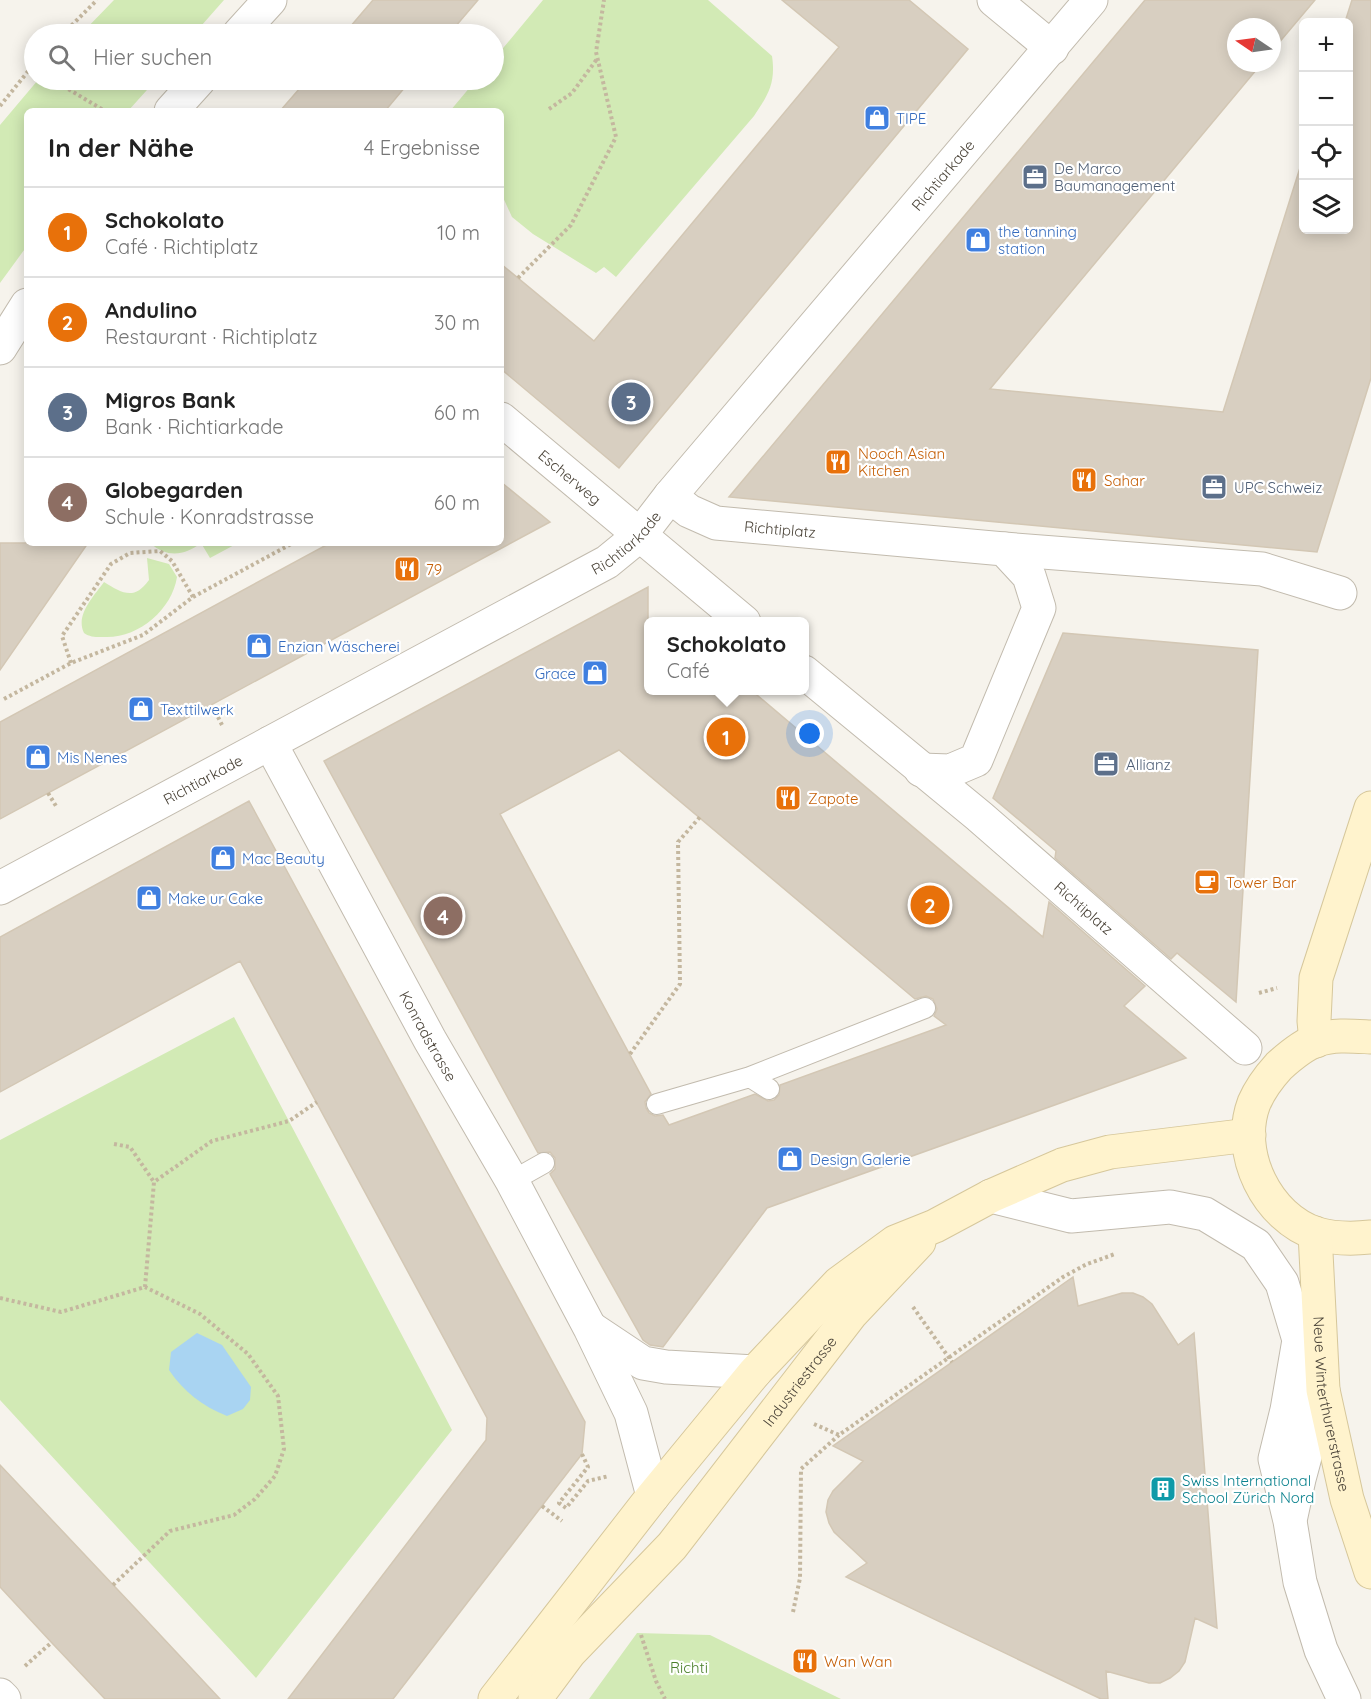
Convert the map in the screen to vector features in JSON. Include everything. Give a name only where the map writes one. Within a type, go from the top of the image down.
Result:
[{"type":"street","points":[[248,24],[270,0]]},
{"type":"street","points":[[994,0],[1052,48]]},
{"type":"street","name":"Richtiarkade","points":[[0,888],[607,562],[640,535],[670,496],[1091,0]]},
{"type":"street","points":[[174,108],[190,90]]},
{"type":"street","points":[[0,348],[24,310]]},
{"type":"street","name":"Escherweg","points":[[504,422],[640,535]]},
{"type":"street","name":"Richtiplatz","points":[[670,496],[690,511],[716,523],[1262,569],[1340,593]]},
{"type":"street","points":[[640,535],[739,617]]},
{"type":"street","points":[[921,770],[950,771],[976,760],[1038,608],[1029,576],[1004,549]]},
{"type":"street","name":"Richtiplatz","points":[[809,676],[979,816],[1245,1048]]},
{"type":"street","name":"Konradstrasse","points":[[270,743],[424,1030],[512,1181],[590,1328],[631,1413],[653,1496]]},
{"type":"street","points":[[1316,1041],[1314,1021],[1316,978],[1371,808]]},
{"type":"street","points":[[1371,1037],[1345,1035],[1316,1041],[1290,1056],[1268,1077],[1254,1104],[1249,1135],[1253,1166],[1266,1195],[1288,1218],[1316,1233],[1345,1239],[1371,1237]]},
{"type":"street","name":"Industriestrasse","points":[[495,1699],[653,1496],[755,1372],[839,1282],[895,1242],[935,1226],[991,1196],[1062,1165],[1110,1152],[1249,1135]]},
{"type":"street","points":[[991,1196],[1071,1216],[1170,1207],[1205,1214],[1256,1245],[1282,1283],[1299,1340],[1287,1410],[1275,1459],[1290,1521],[1300,1582],[1321,1650],[1344,1699]]},
{"type":"street","name":"Industriestrasse","points":[[535,1699],[570,1652],[672,1546],[726,1479],[851,1314],[935,1226]]},
{"type":"street","name":"Neue Winterthurerstrasse","points":[[1316,1233],[1323,1390],[1347,1498],[1371,1572]]},
{"type":"street","name":"Konradstrasse","points":[[590,1328],[643,1363],[666,1367],[755,1372]]},
{"type":"street","points":[[1290,1521],[1323,1390]]},
{"type":"street","points":[[653,1496],[672,1546]]},
{"type":"lane","points":[[657,1104],[750,1077],[925,1008]]},
{"type":"lane","points":[[750,1077],[769,1089]]},
{"type":"lane","points":[[512,1181],[544,1163]]},
{"type":"path","points":[[73,24],[97,0]]},
{"type":"path","points":[[518,278],[571,225],[616,137],[596,52],[604,0]]},
{"type":"path","points":[[549,109],[572,93],[597,58]]},
{"type":"path","points":[[0,106],[24,78]]},
{"type":"path","points":[[70,90],[100,108]]},
{"type":"path","points":[[4,699],[72,663],[143,635],[193,597],[286,546]]},
{"type":"path","points":[[72,663],[62,636],[111,564],[130,554],[160,551],[172,561],[193,597]]},
{"type":"path","points":[[48,793],[56,806]]},
{"type":"path","points":[[630,1054],[680,984],[678,842],[700,817]]},
{"type":"path","points":[[154,1182],[212,1141],[289,1121],[317,1102]]},
{"type":"path","points":[[114,1144],[130,1147],[154,1182],[145,1287]]},
{"type":"path","points":[[793,1611],[800,1578],[801,1469],[839,1435],[1063,1277],[1087,1264],[1111,1255],[1121,1254]]},
{"type":"path","points":[[0,1298],[61,1312],[145,1287],[200,1314],[248,1354],[278,1396],[284,1449],[275,1476],[255,1499],[234,1515],[170,1532],[113,1585]]},
{"type":"path","points":[[907,1299],[952,1362]]},
{"type":"path","points":[[812,1423],[839,1435]]},
{"type":"path","points":[[582,1454],[588,1467],[559,1503],[566,1508],[588,1481],[610,1476]]},
{"type":"path","points":[[542,1506],[562,1521]]},
{"type":"path","points":[[626,1592],[656,1681],[665,1699]]},
{"type":"path","points":[[7,1689],[51,1642]]},
{"type":"green space","points":[[114,0],[224,0],[203,24],[91,24]]},
{"type":"green space","points":[[543,0],[708,0],[772,56],[773,74],[770,88],[754,116],[616,277],[604,267],[596,273],[533,234],[512,217],[504,200],[504,108],[453,108],[468,90],[504,90],[504,47]]},
{"type":"green space","points":[[30,90],[147,90],[131,108],[24,108],[24,250],[0,283],[0,125]]},
{"type":"green space","points":[[154,546],[196,546],[176,554]]},
{"type":"green space","points":[[203,546],[232,546],[210,558]]},
{"type":"green space","points":[[147,558],[169,564],[177,577],[169,600],[161,610],[142,626],[119,636],[95,637],[84,633],[82,619],[84,613],[104,582],[122,592],[138,591],[149,580]]},
{"type":"green space","points":[[234,1017],[452,1430],[256,1678],[0,1400],[0,1140]]},
{"type":"green space","name":"Richti","points":[[637,1633],[710,1635],[841,1699],[589,1699]]},
{"type":"water","points":[[197,1333],[222,1345],[251,1387],[250,1400],[243,1409],[227,1416],[210,1408],[187,1392],[169,1370],[171,1352]]},
{"type":"building","points":[[373,0],[478,0],[458,24],[353,24]]},
{"type":"building","points":[[782,0],[909,0],[968,49],[619,468],[504,372],[504,266],[594,341],[839,47]]},
{"type":"building","points":[[1145,0],[1315,0],[1281,40],[1281,18],[1227,18],[1227,72],[1254,72],[990,389],[1223,412],[1299,171],[1299,234],[1353,234],[1353,18],[1346,18],[1352,0],[1371,0],[1371,378],[1317,552],[729,497]]},
{"type":"building","points":[[298,90],[403,90],[388,108],[283,108]]},
{"type":"building","points":[[504,484],[550,522],[0,819],[0,722],[324,546],[504,546]]},
{"type":"building","points":[[0,543],[24,543],[24,546],[86,546],[0,670]]},
{"type":"building","points":[[648,587],[648,617],[644,617],[644,695],[757,695],[1043,937],[1049,902],[1145,986],[1124,1006],[1186,1058],[767,1208],[663,1347],[650,1345],[643,1340],[550,1174],[555,1169],[555,1158],[550,1152],[538,1153],[324,761]],"holes":[[[619,750],[915,999],[926,996],[933,999],[937,1009],[934,1016],[946,1025],[780,1085],[779,1095],[774,1100],[768,1101],[755,1094],[669,1125],[663,1115],[655,1116],[646,1108],[645,1102],[651,1094],[500,814]]]},
{"type":"building","points":[[1063,633],[1258,650],[1236,1002],[1177,953],[1171,959],[1055,858],[1056,851],[993,798]]},
{"type":"building","points":[[249,801],[585,1422],[582,1454],[393,1699],[288,1699],[486,1440],[487,1418],[240,961],[0,1092],[0,937]]},
{"type":"building","name":"Swiss International School Zürich Nord","points":[[1073,1277],[1078,1306],[1122,1293],[1133,1293],[1152,1304],[1178,1345],[1194,1333],[1217,1628],[1195,1618],[1185,1662],[1179,1671],[1160,1683],[1149,1683],[1106,1671],[1108,1699],[1101,1699],[846,1577],[867,1563],[834,1532],[826,1512],[828,1500],[833,1491],[863,1461],[833,1446]]},
{"type":"building","points":[[0,1465],[220,1699],[105,1699],[52,1643],[0,1587]]},
{"type":"place","name":"TIPE","points":[[877,118]]},
{"type":"place","name":"De Marco Baumanagement","points":[[1035,177]]},
{"type":"place","name":"the tanning station","points":[[978,240]]},
{"type":"place","name":"Migros Bank","points":[[631,402]]},
{"type":"place","name":"Nooch Asian Kitchen","points":[[838,462]]},
{"type":"place","name":"Sahar","points":[[1084,480]]},
{"type":"place","name":"UPC Schweiz","points":[[1214,487]]},
{"type":"place","name":"79","points":[[407,569]]},
{"type":"place","name":"Enzian Wäscherei","points":[[259,646]]},
{"type":"place","name":"Grace","points":[[595,673]]},
{"type":"place","name":"Texttilwerk","points":[[141,709]]},
{"type":"place","name":"Schokolato","points":[[726,737]]},
{"type":"place","name":"Mis Nenes","points":[[38,757]]},
{"type":"place","name":"Allianz","points":[[1106,764]]},
{"type":"place","name":"Zapote","points":[[788,798]]},
{"type":"place","name":"Mac Beauty","points":[[223,858]]},
{"type":"place","name":"Tower Bar","points":[[1207,882]]},
{"type":"place","name":"Make ur Cake","points":[[149,898]]},
{"type":"place","name":"Andulino","points":[[930,905]]},
{"type":"place","name":"Globegarden","points":[[443,916]]},
{"type":"place","name":"Design Galerie","points":[[790,1159]]},
{"type":"place","name":"Swiss International School Zürich Nord","points":[[1163,1489]]},
{"type":"place","name":"Wan Wan","points":[[805,1661]]}]
